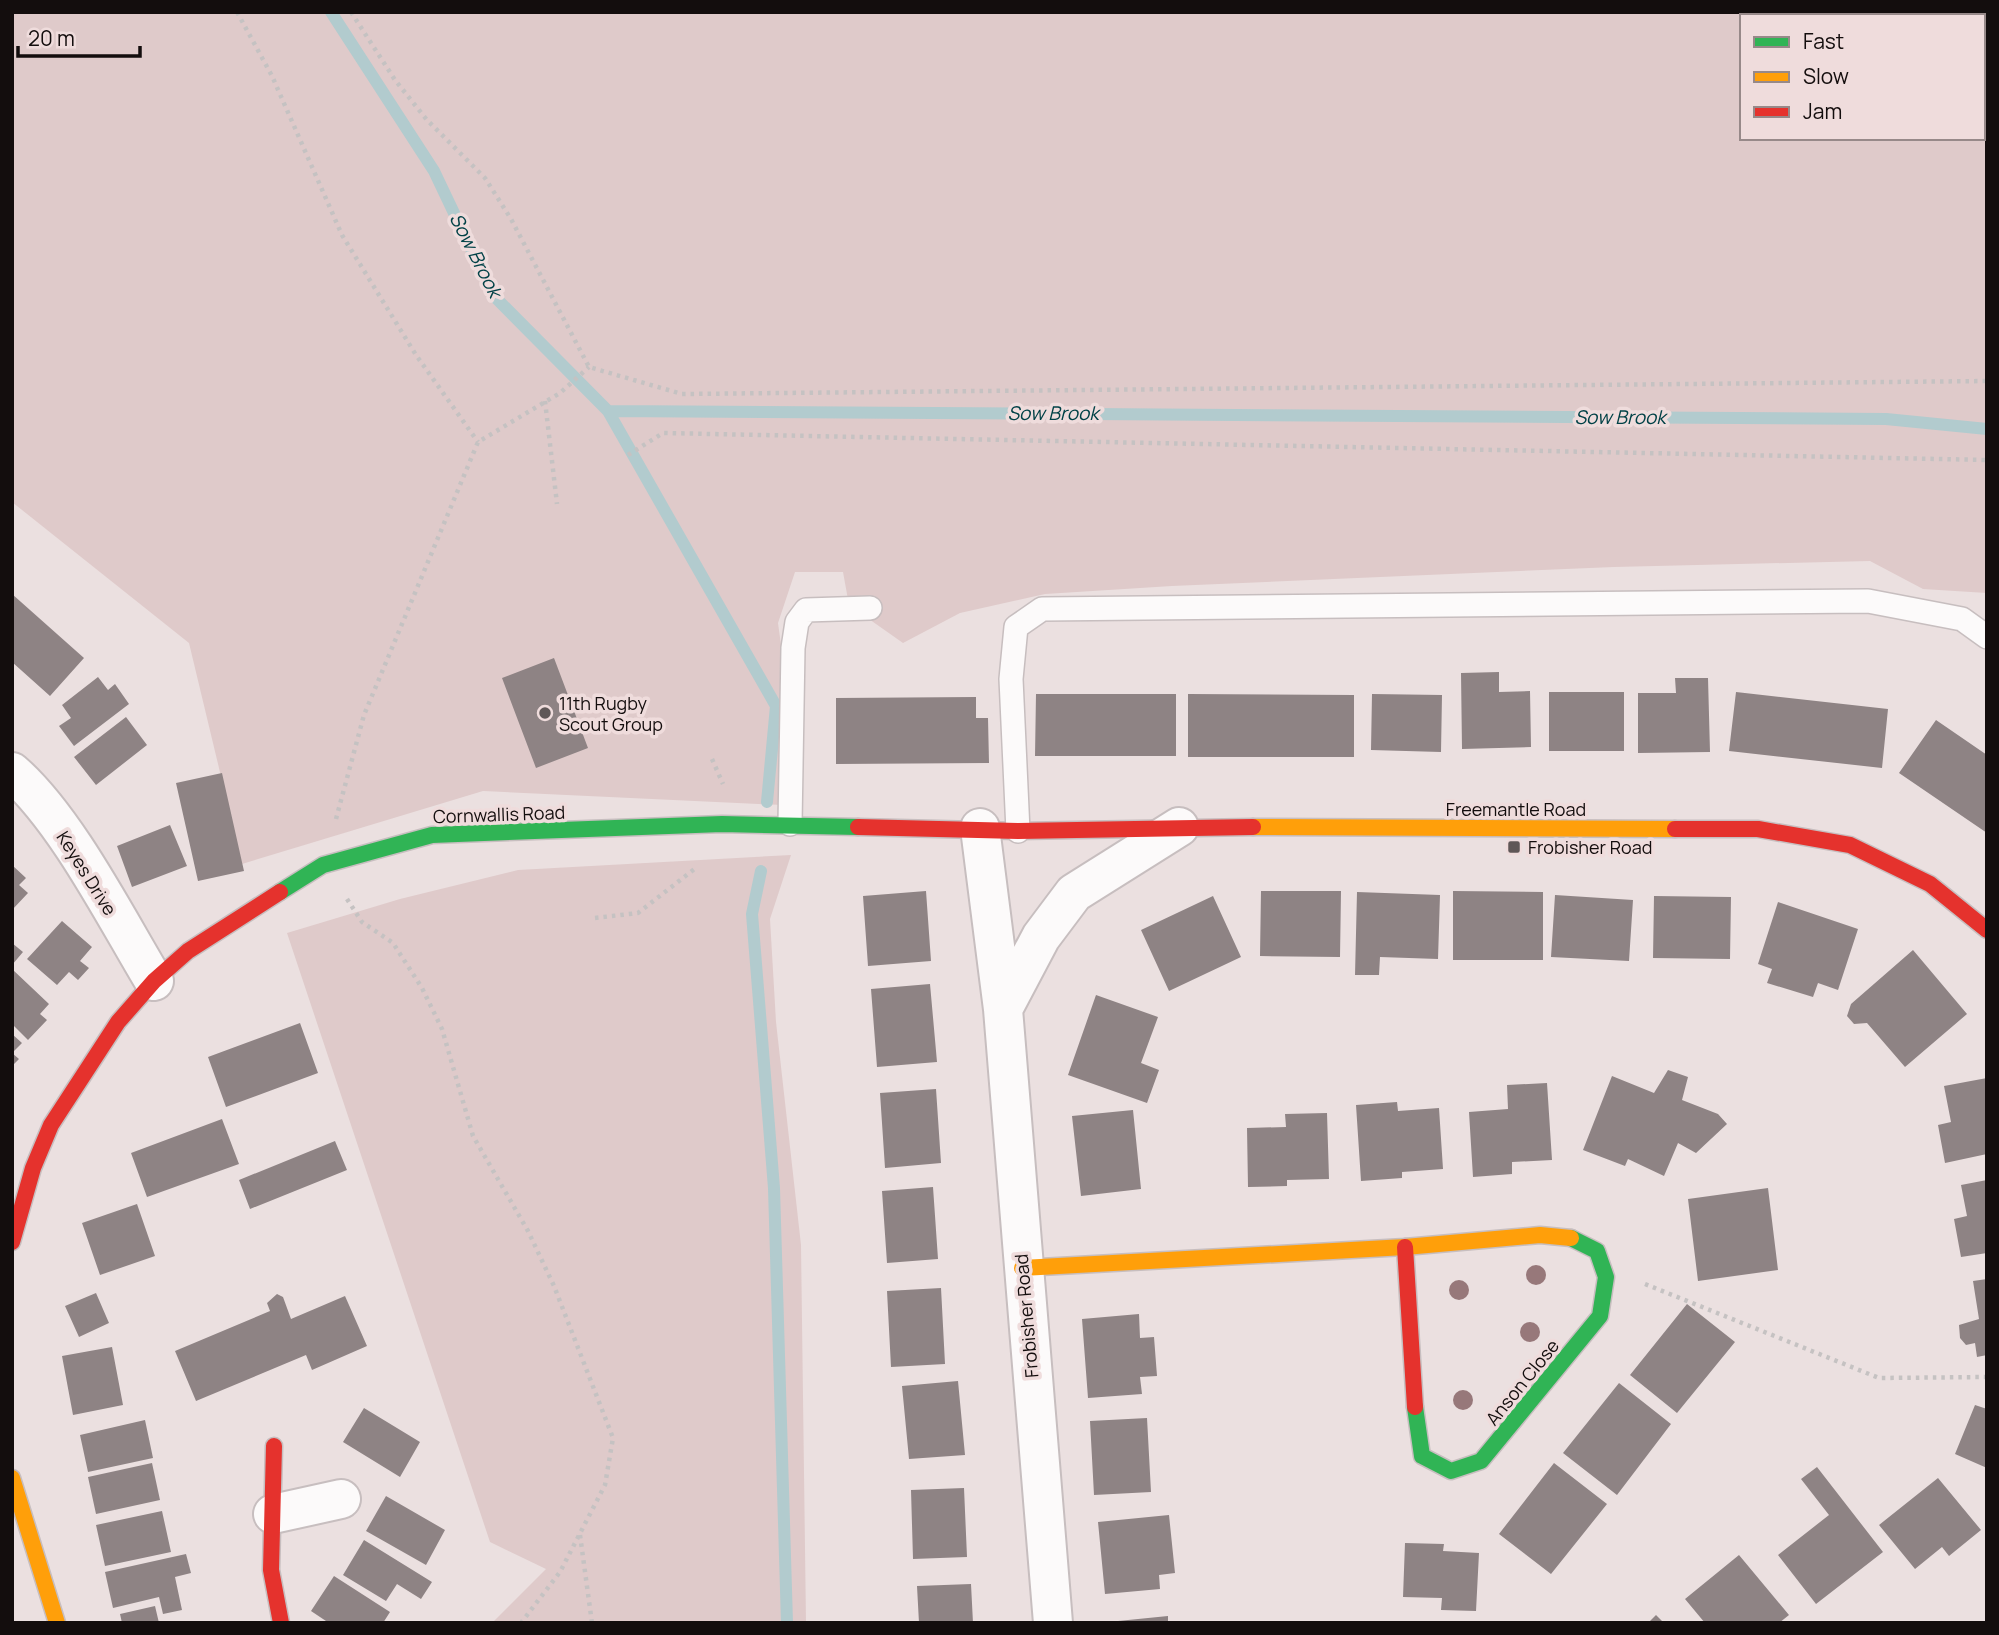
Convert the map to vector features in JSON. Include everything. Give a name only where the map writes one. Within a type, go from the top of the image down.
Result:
[{"type":"street","name":"Keyes Drive","points":[[12,772],[30,788],[70,844],[154,981]]},
{"type":"street","name":"Cornwallis Road","points":[[12,1242],[22,1166],[118,1022],[154,981],[188,950],[323,864],[432,835],[659,825],[790,824],[1018,831]]},
{"type":"street","name":"Freemantle Road","points":[[1018,831],[1179,827],[1758,829],[1850,845],[1930,884],[1987,930]]},
{"type":"street","points":[[1003,1009],[1041,937],[1074,894],[1179,827]]},
{"type":"street","name":"Frobisher Road","points":[[980,828],[1003,1009],[1053,1623]]},
{"type":"street","points":[[1022,1268],[1566,1236],[1597,1251],[1606,1277]]},
{"type":"street","name":"Anson Close","points":[[1405,1247],[1415,1409],[1422,1456],[1446,1472],[1460,1471],[1481,1461],[1583,1337],[1600,1316],[1606,1277]]},
{"type":"street","points":[[274,1446],[271,1570],[281,1623]]},
{"type":"street","points":[[12,1478],[57,1623]]},
{"type":"street","points":[[273,1514],[341,1499]]},
{"type":"lane","points":[[1018,831],[1011,679],[1016,627],[1042,609],[1868,601],[1962,618],[1987,637]]},
{"type":"lane","points":[[790,824],[793,648],[797,622],[806,610],[870,608]]},
{"type":"path","points":[[237,12],[272,76],[342,235],[416,355],[478,442]]},
{"type":"path","points":[[351,12],[395,80],[427,120],[485,178],[510,219],[589,367],[682,394],[1987,381]]},
{"type":"path","points":[[521,1623],[560,1572],[605,1485],[612,1438],[554,1286],[528,1231],[474,1136],[442,1029],[422,988],[393,943],[362,922],[323,864],[364,715],[478,442],[559,393],[589,367]]},
{"type":"path","points":[[545,401],[557,504]]},
{"type":"path","points":[[628,456],[663,433],[1987,460]]},
{"type":"path","points":[[595,918],[638,913],[700,864]]},
{"type":"path","points":[[1606,1277],[1629,1279],[1669,1291],[1879,1378],[1987,1377]]},
{"type":"path","points":[[580,1534],[592,1623]]},
{"type":"shaded area","points":[[12,12],[1987,12],[1987,593],[1923,589],[1870,561],[1614,567],[1172,586],[1045,594],[960,613],[903,643],[849,605],[843,572],[795,572],[778,623],[803,806],[483,791],[242,864],[189,643],[12,502]]},
{"type":"shaded area","points":[[791,855],[770,919],[776,1022],[801,1245],[806,1623],[492,1623],[546,1569],[490,1542],[287,933],[400,899],[518,870]]},
{"type":"building","points":[[12,594],[84,658],[50,696],[12,662]]},
{"type":"building","name":"11th Rugby Scout Group","points":[[554,658],[588,748],[536,768],[502,678]]},
{"type":"building","points":[[1499,672],[1499,692],[1530,691],[1531,747],[1462,749],[1461,673]]},
{"type":"building","points":[[98,677],[108,690],[115,684],[129,704],[74,746],[59,726],[71,718],[62,705]]},
{"type":"building","points":[[1675,678],[1708,678],[1710,752],[1638,753],[1638,693],[1676,693]]},
{"type":"building","points":[[1549,692],[1624,692],[1624,751],[1549,751]]},
{"type":"building","points":[[1736,692],[1888,709],[1882,768],[1729,751]]},
{"type":"building","points":[[1036,694],[1176,694],[1176,756],[1035,756]]},
{"type":"building","points":[[1188,694],[1354,695],[1354,757],[1188,757]]},
{"type":"building","points":[[1372,694],[1442,695],[1441,752],[1371,750]]},
{"type":"building","points":[[976,697],[976,718],[988,718],[989,763],[836,764],[836,698]]},
{"type":"building","points":[[126,717],[147,745],[96,785],[74,757]]},
{"type":"building","points":[[1936,720],[1987,755],[1987,833],[1899,773]]},
{"type":"building","points":[[222,773],[244,871],[198,881],[176,783]]},
{"type":"building","points":[[170,825],[187,866],[132,887],[117,846]]},
{"type":"building","points":[[12,865],[26,878],[19,885],[28,893],[12,910]]},
{"type":"building","points":[[926,891],[931,961],[868,966],[863,896]]},
{"type":"building","points":[[1261,891],[1341,891],[1340,957],[1260,956]]},
{"type":"building","points":[[1453,891],[1543,892],[1543,960],[1453,960]]},
{"type":"building","points":[[1357,892],[1440,895],[1438,959],[1380,957],[1379,975],[1355,975]]},
{"type":"building","points":[[1555,895],[1633,900],[1629,961],[1551,957]]},
{"type":"building","points":[[1213,896],[1241,957],[1169,991],[1141,930]]},
{"type":"building","points":[[1654,896],[1731,897],[1730,959],[1653,958]]},
{"type":"building","points":[[1778,902],[1858,929],[1838,990],[1818,983],[1813,997],[1767,983],[1772,969],[1758,964]]},
{"type":"building","points":[[62,921],[92,947],[80,961],[89,968],[78,980],[69,972],[57,985],[27,959]]},
{"type":"building","points":[[12,943],[23,952],[12,965]]},
{"type":"building","points":[[1913,950],[1967,1014],[1905,1067],[1867,1023],[1854,1024],[1847,1016],[1851,1004]]},
{"type":"building","points":[[12,969],[49,1004],[40,1014],[47,1020],[28,1040],[12,1024]]},
{"type":"building","points":[[930,984],[937,1062],[877,1067],[871,989]]},
{"type":"building","points":[[1096,995],[1158,1017],[1141,1063],[1159,1070],[1147,1103],[1068,1075]]},
{"type":"building","points":[[300,1023],[318,1073],[226,1107],[208,1057]]},
{"type":"building","points":[[12,1034],[22,1043],[12,1053]]},
{"type":"building","points":[[12,1053],[19,1059],[12,1066]]},
{"type":"building","points":[[1668,1070],[1688,1077],[1682,1100],[1718,1114],[1727,1124],[1696,1153],[1678,1143],[1664,1176],[1628,1159],[1625,1166],[1583,1150],[1612,1076],[1654,1093]]},
{"type":"building","points":[[1987,1078],[1987,1154],[1945,1163],[1938,1125],[1951,1122],[1944,1086]]},
{"type":"building","points":[[1547,1083],[1552,1160],[1512,1162],[1512,1174],[1473,1177],[1469,1112],[1508,1109],[1507,1085]]},
{"type":"building","points":[[936,1089],[941,1163],[885,1168],[880,1093]]},
{"type":"building","points":[[1397,1102],[1398,1111],[1439,1108],[1443,1169],[1402,1172],[1402,1178],[1361,1181],[1356,1105]]},
{"type":"building","points":[[1133,1110],[1141,1189],[1081,1196],[1072,1116]]},
{"type":"building","points":[[1327,1113],[1329,1179],[1287,1180],[1287,1186],[1248,1187],[1247,1128],[1286,1127],[1285,1114]]},
{"type":"building","points":[[222,1119],[239,1164],[147,1197],[131,1153]]},
{"type":"building","points":[[335,1141],[347,1170],[250,1209],[239,1180]]},
{"type":"building","points":[[1987,1180],[1987,1253],[1961,1257],[1954,1219],[1967,1216],[1961,1185]]},
{"type":"building","points":[[933,1187],[938,1259],[887,1263],[882,1191]]},
{"type":"building","points":[[1768,1188],[1778,1270],[1698,1281],[1688,1199]]},
{"type":"building","points":[[137,1204],[155,1256],[100,1275],[82,1223]]},
{"type":"building","points":[[1987,1279],[1987,1355],[1977,1357],[1975,1343],[1966,1345],[1960,1338],[1959,1325],[1979,1319],[1973,1281]]},
{"type":"building","points":[[941,1288],[945,1364],[891,1367],[887,1291]]},
{"type":"building","points":[[96,1293],[109,1323],[79,1337],[65,1306]]},
{"type":"building","points":[[277,1294],[283,1297],[291,1319],[345,1296],[367,1346],[312,1370],[306,1355],[196,1401],[175,1351],[270,1311],[267,1303]]},
{"type":"building","points":[[1687,1304],[1735,1342],[1677,1413],[1630,1375]]},
{"type":"building","points":[[1139,1314],[1140,1338],[1154,1337],[1157,1376],[1140,1377],[1142,1394],[1088,1398],[1082,1319]]},
{"type":"building","points":[[112,1347],[123,1405],[73,1415],[62,1356]]},
{"type":"building","points":[[958,1381],[965,1455],[909,1459],[902,1386]]},
{"type":"building","points":[[1619,1383],[1671,1424],[1617,1495],[1563,1453]]},
{"type":"building","points":[[1975,1405],[1987,1409],[1987,1468],[1955,1454]]},
{"type":"building","points":[[364,1408],[420,1442],[400,1477],[343,1442]]},
{"type":"building","points":[[1147,1418],[1151,1492],[1094,1495],[1090,1421]]},
{"type":"building","points":[[145,1420],[153,1458],[88,1472],[80,1435]]},
{"type":"building","points":[[152,1463],[160,1500],[96,1514],[88,1477]]},
{"type":"building","points":[[1554,1463],[1607,1504],[1551,1574],[1499,1534]]},
{"type":"building","points":[[1817,1467],[1883,1552],[1816,1604],[1778,1555],[1829,1515],[1801,1479]]},
{"type":"building","points":[[1938,1478],[1981,1530],[1949,1556],[1942,1547],[1915,1569],[1879,1525]]},
{"type":"building","points":[[964,1488],[967,1557],[913,1559],[911,1490]]},
{"type":"building","points":[[386,1496],[445,1530],[426,1565],[366,1531]]},
{"type":"building","points":[[162,1511],[171,1552],[105,1566],[96,1525]]},
{"type":"building","points":[[1169,1515],[1175,1573],[1159,1575],[1160,1589],[1105,1594],[1098,1522]]},
{"type":"building","points":[[364,1540],[432,1582],[421,1599],[397,1584],[386,1601],[343,1575]]},
{"type":"building","points":[[1405,1543],[1444,1544],[1443,1551],[1479,1553],[1476,1611],[1441,1610],[1442,1598],[1403,1597]]},
{"type":"building","points":[[186,1554],[191,1573],[175,1577],[182,1610],[163,1614],[159,1597],[113,1608],[105,1572]]},
{"type":"building","points":[[1739,1555],[1789,1615],[1779,1623],[1705,1623],[1685,1599]]},
{"type":"building","points":[[334,1576],[390,1612],[383,1623],[329,1623],[311,1611]]},
{"type":"building","points":[[971,1584],[973,1623],[919,1623],[917,1586]]},
{"type":"building","points":[[155,1606],[159,1623],[122,1623],[120,1614]]},
{"type":"building","points":[[1656,1615],[1664,1623],[1648,1623]]},
{"type":"building","points":[[1168,1616],[1168,1623],[1118,1623],[1118,1621]]},
{"type":"waterway","name":"Sow Brook","points":[[331,12],[434,171],[493,295],[608,411],[1886,419],[1987,429]]},
{"type":"waterway","points":[[608,411],[776,706],[767,802]]},
{"type":"waterway","points":[[761,871],[752,914],[774,1188],[787,1623]]},
{"type":"traffic: fast","points":[[280,892],[323,865],[432,835],[722,824],[858,827]]},
{"type":"traffic: fast","points":[[1415,1407],[1422,1456],[1451,1471],[1481,1461],[1600,1316],[1606,1277],[1597,1251],[1571,1238]]},
{"type":"traffic: slow","points":[[1253,827],[1675,829]]},
{"type":"traffic: slow","points":[[1022,1268],[1405,1247],[1540,1235],[1571,1238]]},
{"type":"traffic: slow","points":[[12,1478],[57,1623]]},
{"type":"traffic: jam","points":[[858,827],[1018,831],[1253,827]]},
{"type":"traffic: jam","points":[[1675,829],[1758,829],[1850,845],[1930,884],[1987,930]]},
{"type":"traffic: jam","points":[[12,1242],[33,1168],[51,1125],[118,1022],[154,981],[188,951],[280,892]]},
{"type":"traffic: jam","points":[[1405,1247],[1415,1407]]},
{"type":"traffic: jam","points":[[274,1446],[271,1570],[281,1623]]},
{"type":"place","name":"11th Rugby Scout Group","points":[[545,713]]},
{"type":"place","name":"Frobisher Road","points":[[1514,847]]}]
